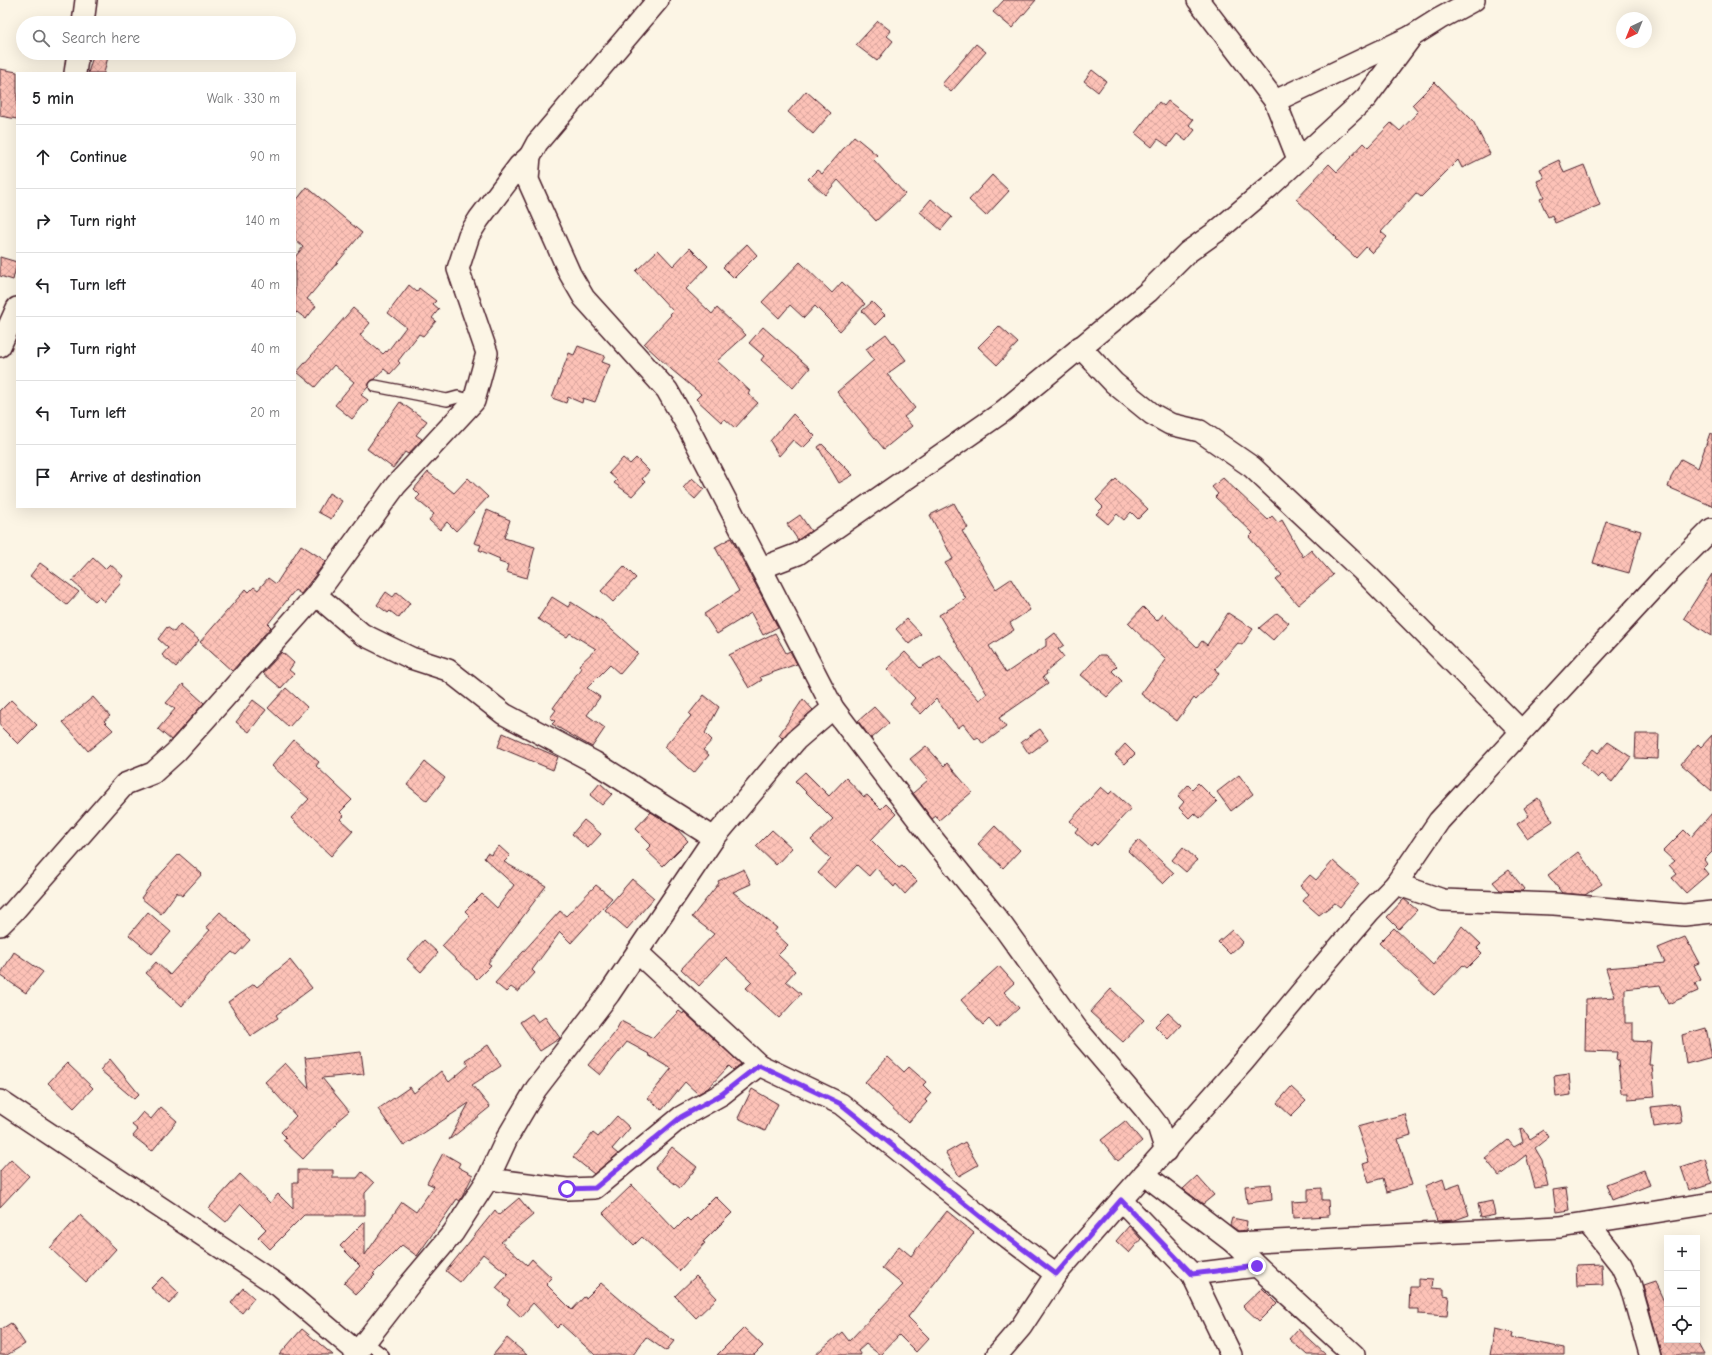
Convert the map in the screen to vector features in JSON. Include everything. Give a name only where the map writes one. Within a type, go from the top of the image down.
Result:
[{"type":"street","points":[[84,16],[86,0]]},
{"type":"street","points":[[0,926],[14,912],[112,796],[125,784],[153,773],[176,752],[316,595],[396,485],[474,401],[487,353],[458,269],[469,235],[479,219],[519,166],[530,156],[538,143],[658,0]]},
{"type":"street","points":[[1198,0],[1275,101],[1298,158]]},
{"type":"street","points":[[1275,101],[1412,36],[1474,0]]},
{"type":"street","points":[[761,568],[798,554],[995,418],[1148,292],[1188,252],[1216,232],[1269,187],[1298,158],[1366,98],[1412,36]]},
{"type":"street","points":[[75,72],[77,60]]},
{"type":"street","points":[[530,156],[528,180],[570,274],[584,298],[667,390],[833,708],[932,838],[1002,925],[1077,1028],[1158,1126],[1166,1151]]},
{"type":"street","points":[[0,346],[16,310]]},
{"type":"street","points":[[1080,347],[1114,383],[1152,414],[1170,424],[1200,431],[1252,467],[1367,575],[1521,731]]},
{"type":"street","points":[[997,1355],[1021,1327],[1056,1274],[1166,1151],[1369,912],[1396,884],[1439,821],[1666,575],[1712,528]]},
{"type":"street","points":[[316,595],[362,634],[411,658],[448,670],[504,714],[594,762],[714,838]]},
{"type":"street","points":[[0,1101],[279,1286],[359,1350],[410,1284],[453,1233],[488,1178],[507,1138],[536,1089],[638,954],[714,838],[796,740],[833,708]]},
{"type":"street","points":[[1396,884],[1443,900],[1554,904],[1684,915],[1712,912]]},
{"type":"street","points":[[638,954],[759,1065],[841,1104],[981,1217],[1056,1274]]},
{"type":"street","points":[[488,1178],[567,1189],[595,1188],[681,1117],[722,1094],[759,1065]]},
{"type":"street","points":[[1144,1174],[1234,1243],[1354,1355]]},
{"type":"street","points":[[1121,1200],[1192,1274],[1231,1355]]},
{"type":"street","points":[[1234,1243],[1560,1227],[1712,1203]]},
{"type":"street","points":[[1588,1223],[1621,1265],[1630,1284],[1650,1355]]},
{"type":"street","points":[[1192,1274],[1257,1266]]},
{"type":"lane","points":[[375,386],[447,400],[458,397],[474,401]]},
{"type":"lane","points":[[359,1350],[383,1355]]},
{"type":"building","points":[[1004,0],[1036,0],[1012,28],[993,12]]},
{"type":"building","points":[[878,21],[891,31],[887,36],[893,41],[877,61],[856,45]]},
{"type":"building","points":[[976,44],[986,52],[951,92],[942,84]]},
{"type":"building","points":[[92,60],[107,60],[104,72],[88,72]]},
{"type":"building","points":[[0,69],[17,72],[16,119],[0,116]]},
{"type":"building","points":[[1092,70],[1106,81],[1098,92],[1084,81]]},
{"type":"building","points":[[1435,82],[1473,121],[1490,154],[1462,168],[1458,160],[1421,197],[1416,193],[1381,232],[1387,237],[1372,253],[1366,247],[1356,258],[1296,199],[1329,164],[1337,172],[1364,143],[1368,147],[1391,123],[1400,131],[1418,112],[1412,105]]},
{"type":"building","points":[[806,91],[831,113],[813,134],[788,112]]},
{"type":"building","points":[[1168,101],[1193,120],[1189,125],[1195,130],[1186,141],[1177,134],[1168,146],[1158,139],[1152,147],[1135,133],[1159,102],[1164,106]]},
{"type":"building","points":[[854,136],[877,155],[873,159],[905,194],[876,221],[838,180],[825,195],[808,179],[817,170],[822,174]]},
{"type":"building","points":[[1559,160],[1564,173],[1584,165],[1600,205],[1555,223],[1552,215],[1548,217],[1540,199],[1544,197],[1537,181],[1544,178],[1540,169]]},
{"type":"building","points":[[992,175],[1009,191],[986,216],[969,200]]},
{"type":"building","points":[[307,187],[362,233],[307,299],[316,306],[306,319],[297,312],[296,313],[296,256],[303,247],[296,241],[296,201]]},
{"type":"building","points":[[931,199],[952,217],[941,230],[920,212]]},
{"type":"building","points":[[747,244],[757,255],[734,278],[723,267]]},
{"type":"building","points":[[690,248],[708,266],[686,289],[712,314],[717,308],[746,335],[717,361],[750,391],[748,394],[758,403],[735,428],[725,419],[721,422],[696,399],[701,394],[644,344],[673,311],[636,271],[658,250],[673,266]]},
{"type":"building","points":[[0,257],[16,262],[13,280],[0,276]]},
{"type":"building","points":[[800,262],[832,293],[842,282],[865,304],[840,331],[815,306],[804,318],[790,305],[779,318],[762,302]]},
{"type":"building","points":[[409,285],[417,292],[419,288],[436,301],[433,304],[439,309],[432,318],[436,321],[423,336],[419,334],[398,361],[400,363],[390,374],[384,369],[375,379],[370,382],[368,387],[361,395],[368,400],[352,419],[335,405],[354,382],[334,365],[315,387],[297,372],[353,308],[370,323],[360,335],[383,354],[386,351],[387,352],[406,327],[388,313]]},
{"type":"building","points":[[872,302],[885,315],[875,325],[862,311]]},
{"type":"building","points":[[999,326],[1018,343],[997,365],[978,347]]},
{"type":"building","points":[[763,327],[810,368],[793,388],[761,360],[764,356],[749,343]]},
{"type":"building","points":[[886,334],[906,360],[887,374],[915,408],[904,417],[912,426],[884,449],[837,392],[874,360],[866,349]]},
{"type":"building","points":[[578,346],[605,356],[602,362],[610,365],[595,402],[583,398],[582,403],[568,397],[566,403],[552,398],[569,353],[574,355]]},
{"type":"building","points":[[400,402],[427,421],[416,435],[422,439],[408,454],[405,452],[393,468],[367,449]]},
{"type":"building","points":[[793,414],[815,436],[803,448],[793,440],[779,456],[770,441]]},
{"type":"building","points":[[1710,433],[1712,434],[1712,506],[1668,487],[1672,475],[1681,459],[1698,468]]},
{"type":"building","points":[[822,444],[853,475],[839,483],[818,447]]},
{"type":"building","points":[[623,458],[630,464],[636,458],[649,471],[642,479],[645,482],[632,496],[614,483],[617,480],[609,473]]},
{"type":"building","points":[[428,472],[454,493],[468,478],[488,497],[456,531],[447,522],[440,530],[429,520],[434,514],[416,499],[420,495],[414,489]]},
{"type":"building","points":[[692,478],[704,489],[695,499],[683,488]]},
{"type":"building","points":[[1223,478],[1268,520],[1272,516],[1278,523],[1282,520],[1303,557],[1311,550],[1333,575],[1298,605],[1276,580],[1282,575],[1249,537],[1253,533],[1215,497],[1218,494],[1212,487]]},
{"type":"building","points":[[1116,479],[1148,509],[1138,519],[1131,512],[1124,520],[1117,514],[1108,524],[1096,514],[1103,507],[1096,500]]},
{"type":"building","points":[[329,493],[342,501],[331,519],[318,512]]},
{"type":"building","points":[[954,503],[968,528],[962,531],[996,589],[1011,579],[1030,610],[1010,623],[1014,630],[989,646],[1006,673],[1046,646],[1046,640],[1055,633],[1064,645],[1058,649],[1064,657],[1046,672],[1047,674],[1043,677],[1048,684],[999,718],[1006,727],[983,744],[978,737],[975,739],[963,724],[958,728],[936,699],[921,714],[910,704],[915,698],[887,669],[905,652],[920,668],[940,656],[979,700],[987,694],[939,615],[966,599],[945,563],[953,559],[930,515]]},
{"type":"building","points":[[487,510],[510,520],[504,538],[535,547],[527,578],[506,572],[508,565],[499,562],[500,559],[479,550],[481,545],[474,543]]},
{"type":"building","points":[[800,515],[811,531],[798,540],[787,524]]},
{"type":"building","points":[[1606,521],[1641,531],[1629,573],[1593,563]]},
{"type":"building","points":[[731,538],[778,627],[763,635],[751,613],[717,634],[704,614],[739,591],[715,547]]},
{"type":"building","points":[[301,545],[326,561],[301,594],[295,590],[268,624],[271,627],[232,671],[200,642],[246,589],[249,592],[254,587],[258,590],[268,578],[276,584]]},
{"type":"building","points":[[93,558],[105,569],[110,564],[123,576],[119,581],[121,583],[104,602],[99,597],[95,601],[72,581]]},
{"type":"building","points":[[40,563],[79,592],[67,605],[30,576]]},
{"type":"building","points":[[624,566],[636,578],[613,602],[601,591]]},
{"type":"building","points":[[1712,574],[1712,636],[1684,618]]},
{"type":"building","points":[[386,592],[393,597],[397,592],[410,603],[399,618],[390,611],[388,613],[377,605]]},
{"type":"building","points":[[552,597],[568,607],[571,602],[605,624],[638,653],[620,674],[610,665],[587,688],[600,697],[587,715],[605,728],[592,747],[552,724],[555,721],[550,718],[556,710],[553,708],[581,668],[579,665],[596,649],[570,633],[567,637],[538,619]]},
{"type":"building","points":[[1143,607],[1157,621],[1163,614],[1197,647],[1202,641],[1207,645],[1228,613],[1253,629],[1242,645],[1238,643],[1215,669],[1219,674],[1196,700],[1194,698],[1177,721],[1141,694],[1166,660],[1128,623]]},
{"type":"building","points":[[1277,613],[1289,623],[1273,640],[1259,628]]},
{"type":"building","points":[[907,619],[921,634],[909,644],[896,629]]},
{"type":"building","points":[[180,624],[199,640],[176,667],[162,655],[168,648],[158,639],[167,627],[174,632]]},
{"type":"building","points":[[775,633],[786,653],[790,651],[797,664],[760,677],[762,680],[749,688],[729,655]]},
{"type":"building","points":[[282,652],[294,663],[289,670],[294,674],[281,688],[263,673]]},
{"type":"building","points":[[1099,655],[1105,655],[1117,666],[1112,671],[1122,681],[1107,697],[1081,675]]},
{"type":"building","points":[[183,684],[204,703],[171,740],[158,729],[175,709],[166,703]]},
{"type":"building","points":[[286,688],[307,707],[289,727],[268,708]]},
{"type":"building","points":[[704,695],[719,707],[705,733],[712,740],[703,750],[709,755],[694,773],[664,747],[691,716],[689,714]]},
{"type":"building","points":[[93,697],[110,716],[104,721],[113,730],[88,751],[63,722]]},
{"type":"building","points":[[803,699],[813,710],[782,738],[779,735]]},
{"type":"building","points":[[11,700],[37,725],[18,744],[0,726],[0,711]]},
{"type":"building","points":[[253,700],[266,710],[249,732],[236,722]]},
{"type":"building","points":[[874,707],[889,723],[871,739],[858,721]]},
{"type":"building","points":[[1040,729],[1048,740],[1029,754],[1021,742]]},
{"type":"building","points":[[503,733],[558,757],[553,770],[498,747]]},
{"type":"building","points":[[1636,734],[1659,734],[1658,759],[1635,758]]},
{"type":"building","points":[[1712,735],[1712,791],[1681,764],[1698,744],[1701,747]]},
{"type":"building","points":[[294,740],[319,762],[316,766],[352,800],[340,812],[344,816],[340,819],[353,831],[331,856],[291,818],[309,799],[272,766]]},
{"type":"building","points":[[1608,742],[1631,757],[1612,782],[1602,774],[1598,778],[1581,763],[1593,749],[1598,753]]},
{"type":"building","points":[[1125,744],[1135,754],[1125,764],[1115,755]]},
{"type":"building","points":[[926,746],[944,766],[947,763],[972,792],[939,820],[936,816],[932,819],[913,793],[928,780],[910,759]]},
{"type":"building","points":[[425,762],[445,778],[427,801],[407,785]]},
{"type":"building","points":[[805,772],[829,796],[846,778],[864,797],[867,795],[881,809],[886,804],[896,814],[871,840],[899,868],[902,866],[917,881],[905,894],[896,884],[894,887],[876,868],[869,876],[857,865],[835,888],[818,873],[831,859],[811,840],[833,819],[795,781]]},
{"type":"building","points":[[1239,775],[1253,794],[1231,811],[1217,792]]},
{"type":"building","points":[[600,783],[612,794],[602,805],[590,795]]},
{"type":"building","points":[[1198,783],[1217,802],[1200,818],[1194,813],[1189,818],[1179,808],[1184,802],[1178,796],[1188,785],[1192,789]]},
{"type":"building","points":[[1101,787],[1109,794],[1112,791],[1131,808],[1097,845],[1094,842],[1091,846],[1075,832],[1078,828],[1070,821]]},
{"type":"building","points":[[1538,798],[1553,821],[1527,838],[1517,824],[1529,816],[1524,808]]},
{"type":"building","points":[[651,812],[675,827],[688,841],[663,866],[646,850],[651,845],[635,829]]},
{"type":"building","points":[[1712,813],[1712,852],[1704,860],[1707,864],[1703,868],[1708,874],[1686,893],[1672,878],[1677,874],[1669,865],[1674,861],[1663,851],[1684,830],[1691,837]]},
{"type":"building","points":[[584,820],[601,834],[588,848],[572,834]]},
{"type":"building","points":[[995,826],[1020,850],[1003,868],[978,844]]},
{"type":"building","points":[[772,830],[792,848],[776,865],[756,846]]},
{"type":"building","points":[[1138,840],[1174,873],[1163,884],[1128,851]]},
{"type":"building","points":[[499,846],[510,856],[504,862],[546,886],[488,963],[491,965],[477,979],[442,946],[470,916],[465,911],[482,894],[497,908],[514,885],[484,858],[487,853],[491,855]]},
{"type":"building","points":[[1183,847],[1197,860],[1186,872],[1172,860]]},
{"type":"building","points":[[1578,852],[1602,884],[1585,895],[1562,893],[1548,875]]},
{"type":"building","points":[[179,854],[202,874],[182,896],[177,892],[161,914],[141,898],[152,883]]},
{"type":"building","points":[[1333,861],[1359,884],[1340,907],[1335,903],[1319,915],[1303,901],[1309,894],[1300,886],[1310,875],[1316,880]]},
{"type":"building","points":[[744,869],[751,884],[733,892],[777,928],[774,932],[788,945],[778,955],[795,971],[786,981],[801,994],[779,1018],[746,988],[752,982],[726,957],[699,986],[681,969],[714,934],[692,917],[719,883],[718,881]]},
{"type":"building","points":[[1509,870],[1524,889],[1522,891],[1500,890],[1493,882]]},
{"type":"building","points":[[632,879],[654,898],[627,929],[605,910]]},
{"type":"building","points":[[596,885],[612,898],[571,943],[560,932],[532,970],[535,973],[518,992],[511,987],[506,992],[495,983],[560,911],[566,916]]},
{"type":"building","points":[[1404,899],[1417,910],[1399,929],[1387,917]]},
{"type":"building","points":[[148,912],[171,932],[152,954],[129,935]]},
{"type":"building","points":[[220,912],[250,940],[236,955],[232,952],[217,966],[182,1006],[146,973],[156,962],[170,975],[210,930],[206,927]]},
{"type":"building","points":[[1462,926],[1481,944],[1477,948],[1482,953],[1467,968],[1463,965],[1434,995],[1379,943],[1394,928],[1433,965]]},
{"type":"building","points":[[1232,930],[1243,942],[1230,954],[1218,942]]},
{"type":"building","points":[[1685,937],[1699,963],[1694,965],[1701,980],[1695,983],[1698,991],[1668,1004],[1660,985],[1625,989],[1625,1023],[1633,1023],[1633,1041],[1651,1042],[1649,1065],[1652,1065],[1655,1097],[1628,1099],[1628,1093],[1621,1093],[1618,1060],[1616,1059],[1617,1052],[1585,1051],[1586,999],[1615,997],[1606,968],[1665,963],[1658,948]]},
{"type":"building","points":[[424,940],[438,953],[421,972],[407,959]]},
{"type":"building","points":[[14,952],[43,972],[26,993],[0,975]]},
{"type":"building","points":[[290,960],[312,988],[276,1015],[278,1018],[251,1036],[228,1002],[254,984],[257,987]]},
{"type":"building","points":[[999,966],[1014,983],[1004,992],[1019,1008],[997,1028],[989,1019],[983,1025],[961,1000]]},
{"type":"building","points":[[1111,989],[1144,1020],[1123,1042],[1090,1012]]},
{"type":"building","points":[[679,1011],[683,1014],[684,1012],[741,1064],[733,1070],[729,1066],[708,1088],[698,1094],[685,1082],[662,1110],[648,1098],[671,1069],[648,1055],[649,1054],[627,1042],[600,1075],[588,1065],[614,1034],[621,1021],[653,1038]]},
{"type":"building","points":[[1168,1013],[1181,1025],[1168,1039],[1155,1026]]},
{"type":"building","points":[[532,1014],[538,1022],[545,1017],[560,1038],[540,1051],[520,1022]]},
{"type":"building","points":[[1706,1028],[1712,1057],[1686,1064],[1682,1035]]},
{"type":"building","points":[[488,1045],[501,1066],[472,1085],[490,1107],[449,1140],[469,1103],[404,1146],[378,1109],[410,1087],[414,1093],[441,1071],[449,1082],[469,1065],[465,1060]]},
{"type":"building","points":[[361,1052],[364,1074],[322,1078],[349,1111],[336,1122],[337,1123],[303,1159],[283,1140],[286,1137],[281,1132],[296,1116],[265,1082],[285,1063],[309,1089],[305,1057]]},
{"type":"building","points":[[888,1057],[904,1072],[909,1067],[926,1082],[923,1085],[931,1093],[925,1100],[927,1102],[908,1123],[865,1082]]},
{"type":"building","points":[[110,1059],[139,1094],[134,1099],[100,1070]]},
{"type":"building","points":[[67,1063],[93,1088],[74,1108],[48,1083]]},
{"type":"building","points":[[1569,1074],[1571,1095],[1556,1097],[1554,1076]]},
{"type":"building","points":[[1291,1087],[1306,1101],[1291,1116],[1277,1103]]},
{"type":"building","points":[[752,1089],[778,1104],[765,1131],[738,1118]]},
{"type":"building","points":[[1679,1104],[1682,1123],[1654,1127],[1651,1107]]},
{"type":"building","points":[[161,1107],[177,1121],[152,1151],[133,1136],[138,1130],[132,1125],[143,1112],[151,1119]]},
{"type":"building","points":[[1405,1114],[1411,1135],[1398,1139],[1412,1185],[1387,1192],[1383,1178],[1369,1182],[1363,1164],[1369,1162],[1357,1127]]},
{"type":"building","points":[[617,1116],[630,1128],[612,1149],[618,1154],[594,1174],[573,1157],[593,1133],[598,1137]]},
{"type":"building","points":[[1125,1121],[1142,1141],[1118,1161],[1101,1140]]},
{"type":"building","points":[[1524,1129],[1530,1139],[1544,1130],[1549,1137],[1535,1148],[1542,1160],[1548,1186],[1535,1188],[1526,1155],[1499,1176],[1485,1158],[1508,1140],[1514,1147],[1523,1142],[1520,1130]]},
{"type":"building","points":[[965,1142],[978,1165],[959,1176],[946,1153]]},
{"type":"building","points":[[672,1147],[697,1167],[680,1188],[655,1168]]},
{"type":"building","points":[[443,1153],[460,1163],[458,1167],[473,1175],[460,1201],[457,1199],[417,1256],[402,1245],[373,1274],[375,1275],[356,1294],[344,1283],[360,1266],[340,1246],[365,1221],[365,1255],[402,1202],[416,1212],[434,1186],[427,1183]]},
{"type":"building","points":[[11,1159],[29,1176],[0,1207],[0,1171]]},
{"type":"building","points":[[1705,1159],[1712,1183],[1689,1190],[1681,1167]]},
{"type":"building","points":[[298,1170],[333,1170],[333,1178],[357,1178],[362,1172],[374,1183],[365,1193],[365,1215],[304,1215],[270,1249],[258,1237],[266,1229],[241,1204],[226,1222],[209,1208],[240,1174],[270,1203],[278,1194],[293,1209],[293,1182],[298,1182]]},
{"type":"building","points":[[1644,1170],[1650,1185],[1612,1200],[1606,1184]]},
{"type":"building","points":[[1197,1176],[1214,1195],[1203,1204],[1183,1189]]},
{"type":"building","points":[[1443,1179],[1446,1189],[1460,1184],[1469,1215],[1455,1220],[1437,1221],[1425,1186]]},
{"type":"building","points":[[1271,1184],[1272,1200],[1247,1203],[1245,1186]]},
{"type":"building","points":[[632,1185],[675,1230],[687,1218],[690,1221],[715,1196],[732,1213],[703,1242],[705,1243],[679,1271],[642,1237],[634,1245],[603,1213]]},
{"type":"building","points":[[1322,1188],[1322,1200],[1328,1200],[1329,1216],[1293,1218],[1292,1202],[1308,1201],[1308,1189]]},
{"type":"building","points":[[1566,1188],[1569,1210],[1556,1212],[1553,1190]]},
{"type":"building","points":[[519,1198],[533,1215],[501,1242],[527,1265],[532,1259],[552,1278],[546,1284],[572,1310],[584,1297],[586,1298],[601,1283],[636,1313],[674,1341],[666,1351],[646,1337],[633,1355],[595,1355],[561,1324],[557,1328],[533,1303],[521,1317],[507,1304],[510,1300],[496,1288],[508,1274],[483,1254],[460,1282],[446,1271],[495,1210],[499,1215]]},
{"type":"building","points":[[1492,1201],[1495,1215],[1481,1218],[1478,1204]]},
{"type":"building","points":[[947,1211],[974,1233],[908,1317],[929,1338],[916,1352],[899,1335],[880,1355],[866,1344],[858,1351],[861,1355],[815,1355],[842,1332],[849,1341],[903,1285],[882,1268],[899,1246],[911,1256]]},
{"type":"building","points":[[80,1215],[116,1249],[86,1282],[50,1248]]},
{"type":"building","points":[[1232,1218],[1247,1221],[1246,1230],[1238,1231],[1230,1225]]},
{"type":"building","points":[[1129,1226],[1141,1239],[1129,1253],[1116,1241]]},
{"type":"building","points":[[1602,1264],[1603,1285],[1577,1286],[1576,1265]]},
{"type":"building","points":[[696,1276],[717,1298],[696,1318],[675,1296]]},
{"type":"building","points":[[162,1277],[179,1293],[169,1304],[151,1288]]},
{"type":"building","points":[[1418,1279],[1433,1280],[1432,1288],[1444,1289],[1444,1295],[1449,1296],[1447,1316],[1419,1314],[1419,1309],[1409,1309],[1410,1287],[1418,1287]]},
{"type":"building","points":[[1655,1282],[1664,1302],[1664,1343],[1699,1343],[1705,1355],[1662,1355],[1643,1286]]},
{"type":"building","points":[[243,1288],[254,1298],[242,1313],[231,1303]]},
{"type":"building","points":[[1262,1288],[1277,1303],[1259,1321],[1243,1306]]},
{"type":"building","points":[[11,1323],[25,1344],[7,1355],[0,1355],[0,1330]]},
{"type":"building","points":[[744,1328],[763,1346],[754,1355],[717,1355]]},
{"type":"building","points":[[302,1329],[333,1355],[279,1355]]},
{"type":"building","points":[[1298,1329],[1326,1355],[1307,1355],[1289,1339]]},
{"type":"building","points":[[1495,1329],[1513,1333],[1512,1338],[1564,1348],[1564,1355],[1490,1355]]},
{"type":"building","points":[[507,1338],[527,1355],[493,1355]]},
{"type":"route","points":[[567,1189],[595,1188],[681,1117],[722,1094],[759,1065],[841,1104],[981,1217],[1056,1274],[1121,1200],[1192,1274],[1257,1266]]}]
